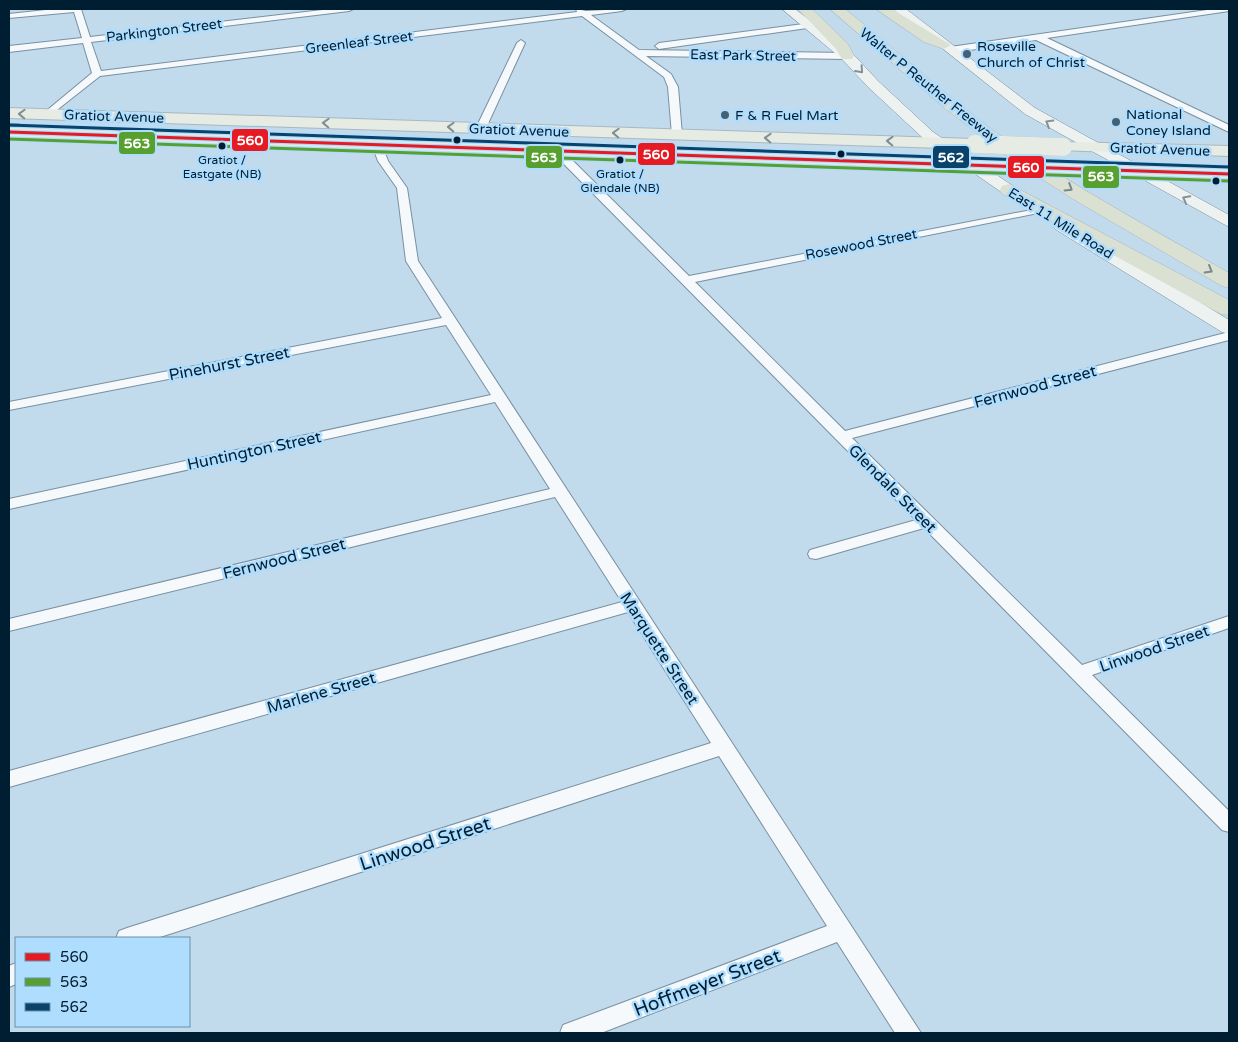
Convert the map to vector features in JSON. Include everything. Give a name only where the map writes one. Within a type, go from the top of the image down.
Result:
[{"type":"highway","points":[[805,9],[843,47],[847,56]]},
{"type":"highway","name":"Walter P Reuther Freeway","points":[[837,9],[967,118],[1010,150],[1075,191],[1229,282]]},
{"type":"highway","name":"Walter P Reuther Freeway","points":[[859,9],[895,37]]},
{"type":"highway","points":[[884,9],[929,39],[947,47]]},
{"type":"highway","name":"Walter P Reuther Freeway","points":[[1012,130],[1098,185],[1161,221]]},
{"type":"highway","points":[[1009,190],[1229,309]]},
{"type":"main road","name":"East 11 Mile Road","points":[[788,9],[847,56],[873,84],[939,143],[1038,210],[1229,328]]},
{"type":"main road","points":[[899,9],[1030,111],[1134,171],[1229,222]]},
{"type":"main road","name":"Gratiot Avenue","points":[[9,113],[1222,151]]},
{"type":"main road","points":[[247,140],[269,130],[274,122]]},
{"type":"main road","points":[[329,143],[344,132],[375,125]]},
{"type":"main road","points":[[492,149],[515,138],[513,130]]},
{"type":"main road","name":"Gratiot Avenue","points":[[9,132],[1225,174]]},
{"type":"main road","points":[[656,154],[649,144],[671,135]]},
{"type":"main road","points":[[832,160],[842,157],[848,151],[845,145],[836,140]]},
{"type":"main road","points":[[1222,151],[1203,156],[1200,161],[1206,168],[1225,174]]},
{"type":"street","points":[[9,16],[76,9],[97,74],[48,114]]},
{"type":"street","name":"Parkington Street","points":[[9,48],[349,9]]},
{"type":"street","name":"Greenleaf Street","points":[[97,74],[581,11],[622,9]]},
{"type":"street","points":[[947,47],[1037,37],[1229,9]]},
{"type":"street","points":[[581,11],[668,76],[672,82],[671,135]]},
{"type":"street","points":[[637,52],[719,37],[811,26]]},
{"type":"street","points":[[719,37],[745,55]]},
{"type":"street","points":[[1037,37],[1229,129]]},
{"type":"street","points":[[481,128],[521,43]]},
{"type":"street","name":"East Park Street","points":[[637,52],[847,56]]},
{"type":"street","points":[[377,145],[383,161],[402,188]]},
{"type":"street","name":"Glendale Street","points":[[557,151],[1229,824]]},
{"type":"street","name":"Marquette Street","points":[[402,188],[413,262],[723,747],[909,1033]]},
{"type":"street","name":"Rosewood Street","points":[[685,280],[1038,210]]},
{"type":"street","name":"Pinehurst Street","points":[[9,406],[450,320]]},
{"type":"street","name":"Fernwood Street","points":[[842,436],[1229,336]]},
{"type":"street","name":"Huntington Street","points":[[9,504],[500,397]]},
{"type":"street","name":"Fernwood Street","points":[[9,625],[560,491]]},
{"type":"street","points":[[816,554],[927,522]]},
{"type":"street","name":"Marlene Street","points":[[9,779],[633,605]]},
{"type":"street","name":"Linwood Street","points":[[1078,673],[1229,622]]},
{"type":"street","name":"Linwood Street","points":[[130,937],[723,747]]},
{"type":"street","name":"Hoffmeyer Street","points":[[572,1033],[842,930]]},
{"type":"transit line","name":"562","points":[[9,125],[1229,167]]},
{"type":"transit line","name":"560","points":[[9,132],[1229,174]]},
{"type":"transit line","name":"563","points":[[9,139],[1229,181]]},
{"type":"place","name":"Roseville Church of Christ","points":[[967,54]]},
{"type":"place","name":"F & R Fuel Mart","points":[[725,115]]},
{"type":"place","name":"National Coney Island","points":[[1116,122]]},
{"type":"place","name":"Gratiot / Eastgate (NB)","points":[[222,146]]},
{"type":"place","name":"Gratiot / Glendale (NB)","points":[[620,160]]}]
